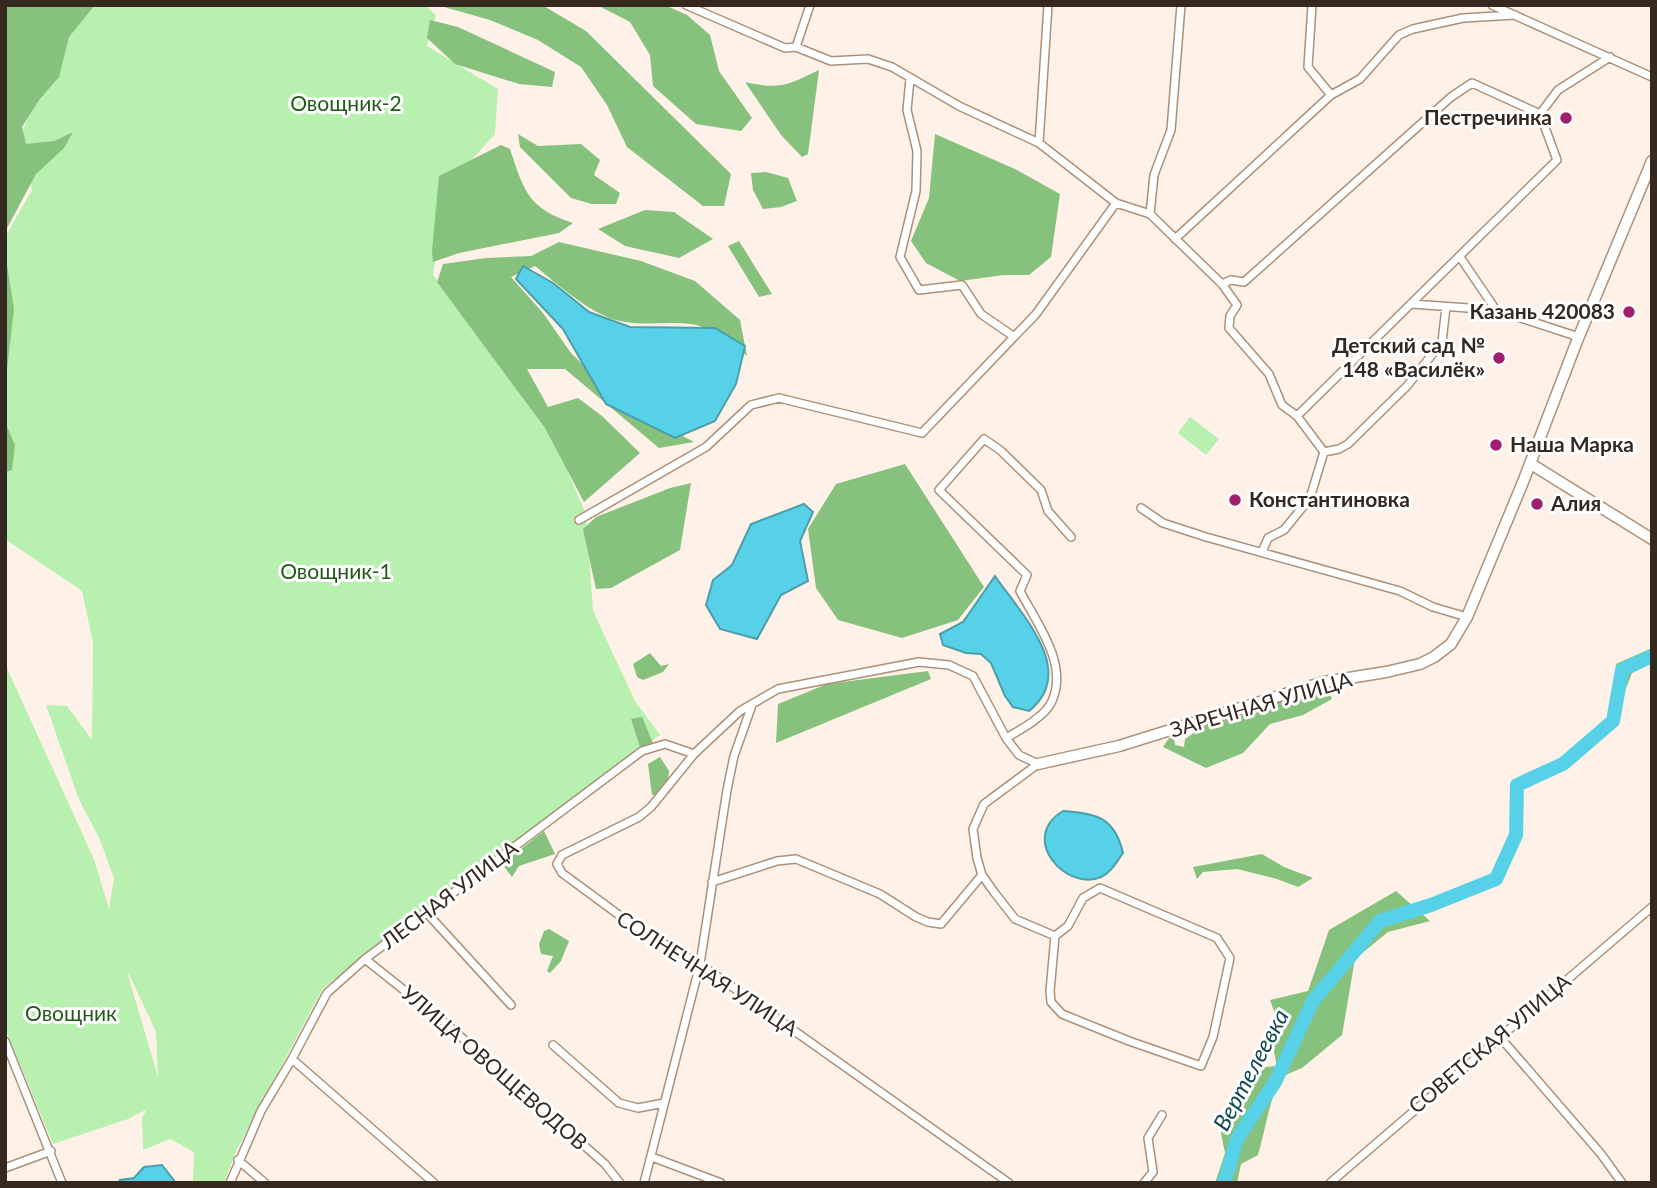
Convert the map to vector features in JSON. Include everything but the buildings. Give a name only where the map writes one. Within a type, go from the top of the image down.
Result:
[{"type":"street","points":[[685,5],[785,48],[796,47],[831,61],[869,58],[892,67],[959,106],[1039,143],[1116,203],[1150,214],[1222,284],[1237,305],[1230,316],[1229,328],[1269,374],[1282,405],[1297,416],[1324,452]]},
{"type":"street","points":[[796,47],[810,5]]},
{"type":"street","points":[[1039,143],[1048,5]]},
{"type":"street","points":[[1150,214],[1154,175],[1171,130],[1181,5]]},
{"type":"street","points":[[1312,5],[1308,68],[1331,95]]},
{"type":"street","points":[[1492,5],[1652,77]]},
{"type":"street","points":[[1175,239],[1331,95],[1360,79],[1399,35],[1413,29],[1463,18],[1515,15]]},
{"type":"street","points":[[1540,114],[1559,90],[1610,57]]},
{"type":"street","points":[[910,79],[907,110],[916,151],[916,191],[900,257],[919,290],[962,285],[981,314],[1013,336]]},
{"type":"street","points":[[1222,284],[1231,280],[1244,282],[1451,97],[1472,83],[1540,114],[1557,160],[1297,416]]},
{"type":"street","name":"ЗАРЕЧНАЯ УЛИЦА","points":[[1038,764],[1119,746],[1324,682],[1420,664],[1451,644],[1467,617],[1531,464],[1579,337],[1649,176],[1652,160]]},
{"type":"street","points":[[579,520],[706,447],[751,405],[779,398],[922,433],[1036,314],[1116,203]]},
{"type":"street","points":[[1460,257],[1496,310]]},
{"type":"street","points":[[1412,304],[1496,310],[1579,337]]},
{"type":"street","points":[[1324,452],[1339,449],[1348,443],[1417,374],[1443,342],[1446,307]]},
{"type":"street","points":[[1006,738],[1033,721],[1052,702],[1057,681],[1054,656],[1020,591],[1027,575],[939,490],[984,439],[1000,450],[1041,490],[1048,511],[1071,537]]},
{"type":"street","points":[[1262,552],[1268,538],[1284,530],[1310,498],[1324,452]]},
{"type":"street","points":[[1531,464],[1652,539]]},
{"type":"street","points":[[1141,508],[1163,523],[1400,591],[1433,607],[1467,617]]},
{"type":"street","points":[[694,754],[740,711],[778,689],[808,681],[919,662],[949,665],[973,676],[1006,738],[1020,755],[1038,764],[984,804],[973,829],[982,875],[1015,919],[1055,936]]},
{"type":"street","points":[[644,1183],[700,964],[732,767],[753,704]]},
{"type":"street","name":"ЛЕСНАЯ УЛИЦА","points":[[230,1183],[261,1111],[327,993],[425,911],[642,751],[664,744],[694,754]]},
{"type":"street","name":"СОЛНЕЧНАЯ УЛИЦА","points":[[694,754],[652,807],[639,817],[562,855],[557,863],[562,873],[627,921],[700,964],[1009,1183]]},
{"type":"street","points":[[712,882],[777,861],[796,859],[880,894],[916,917],[942,924],[982,875]]},
{"type":"street","points":[[1100,888],[1217,937],[1230,958],[1213,1037],[1201,1066],[1062,1014],[1051,1002],[1050,991],[1055,936],[1068,926],[1083,898],[1100,888]]},
{"type":"street","name":"СОВЕТСКАЯ УЛИЦА","points":[[1331,1183],[1652,907]]},
{"type":"street","points":[[425,911],[511,1005]]},
{"type":"street","name":"УЛИЦА ОВОЩЕВОДОВ","points":[[365,959],[444,1022],[604,1164],[620,1183]]},
{"type":"street","points":[[1499,1036],[1601,1154],[1622,1183]]},
{"type":"street","points":[[5,1041],[62,1183]]},
{"type":"street","points":[[553,1045],[619,1103],[638,1108],[664,1103]]},
{"type":"street","points":[[292,1059],[434,1183]]},
{"type":"street","points":[[1144,1183],[1153,1172],[1148,1138],[1162,1115]]},
{"type":"street","points":[[5,1168],[51,1151]]},
{"type":"street","points":[[652,1157],[721,1183]]},
{"type":"street","points":[[238,1160],[265,1183]]},
{"type":"green space","points":[[5,5],[95,5],[69,37],[59,77],[39,100],[22,127],[26,144],[55,141],[73,132],[64,148],[36,174],[5,232]]},
{"type":"green space","name":"Овощник-1","points":[[76,5],[425,5],[436,15],[427,46],[498,89],[495,134],[446,188],[433,275],[548,426],[586,514],[593,611],[635,701],[660,735],[323,988],[237,1149],[224,1183],[193,1183],[194,1152],[170,1139],[143,1150],[142,1118],[147,1109],[128,1119],[53,1144],[5,1028],[5,664],[94,859],[109,909],[114,878],[100,840],[78,797],[46,705],[67,706],[92,740],[93,643],[82,591],[5,539],[5,237],[32,190],[20,137]],"holes":[[[129,974],[156,1032],[158,1077]]]},
{"type":"green space","points":[[437,5],[542,5],[586,31],[731,174],[724,206],[703,206],[627,147],[607,105],[581,67],[538,40],[490,20]]},
{"type":"green space","points":[[597,5],[665,5],[687,15],[710,35],[719,71],[752,118],[741,131],[696,124],[653,86],[650,55],[630,22]]},
{"type":"green space","points":[[430,20],[458,27],[555,72],[552,87],[519,84],[455,64],[427,38]]},
{"type":"green space","points":[[819,70],[808,154],[802,157],[781,135],[745,82],[767,86],[784,85]]},
{"type":"green space","points":[[518,134],[538,146],[581,144],[600,160],[594,175],[620,193],[616,204],[592,204],[571,198],[520,147]]},
{"type":"green space","points":[[935,134],[1015,169],[1060,194],[1051,257],[1029,275],[1004,275],[960,281],[926,263],[911,241],[929,198]]},
{"type":"green space","points":[[501,145],[510,149],[524,188],[537,205],[558,218],[573,223],[559,233],[459,253],[433,262],[439,176]]},
{"type":"green space","points":[[766,172],[788,178],[797,201],[781,207],[763,209],[753,190],[751,173]]},
{"type":"green space","points":[[645,210],[674,212],[713,239],[679,258],[625,246],[598,229]]},
{"type":"green space","points":[[739,241],[772,294],[759,297],[728,246]]},
{"type":"green space","points":[[559,242],[641,261],[695,281],[740,320],[747,356],[698,325],[635,323],[606,316],[573,297],[535,266],[511,277],[543,313],[571,353],[622,403],[694,442],[659,448],[565,369],[527,369],[548,407],[578,398],[602,416],[640,453],[584,502],[545,428],[437,282],[443,264],[531,256]]},
{"type":"green space","points":[[5,252],[14,309],[5,387]]},
{"type":"green space","points":[[1190,417],[1219,439],[1206,455],[1178,433]]},
{"type":"green space","points":[[5,422],[15,445],[12,470],[5,472]]},
{"type":"green space","points":[[905,464],[984,587],[958,620],[902,638],[838,620],[816,588],[808,529],[836,484]]},
{"type":"green space","points":[[691,483],[680,550],[611,588],[596,589],[583,529],[596,517],[670,488]]},
{"type":"green space","points":[[1652,648],[1652,662],[1632,673],[1613,721],[1616,664]]},
{"type":"green space","points":[[650,653],[661,666],[669,664],[663,672],[643,680],[637,677],[633,664]]},
{"type":"green space","points":[[928,671],[931,679],[776,743],[778,704],[827,684]]},
{"type":"green space","points":[[1329,691],[1332,699],[1303,715],[1270,724],[1243,753],[1206,768],[1163,747],[1169,738],[1174,738],[1175,745],[1184,747],[1185,739],[1207,724],[1310,693]]},
{"type":"green space","points":[[642,717],[653,743],[641,750],[631,719]]},
{"type":"green space","points":[[660,757],[669,771],[667,792],[652,795],[648,764]]},
{"type":"green space","points":[[544,831],[555,854],[519,866],[512,877],[502,864]]},
{"type":"green space","points":[[1262,854],[1284,867],[1313,878],[1298,887],[1237,869],[1203,872],[1197,879],[1193,867]]},
{"type":"green space","points":[[1396,891],[1430,921],[1388,932],[1355,959],[1342,1035],[1302,1068],[1281,1077],[1258,1155],[1241,1164],[1237,1183],[1215,1183],[1225,1153],[1221,1133],[1227,1105],[1252,1068],[1277,1066],[1273,1048],[1279,1025],[1270,1000],[1308,991],[1329,930]]},
{"type":"green space","points":[[549,929],[569,941],[561,961],[550,973],[547,971],[553,956],[541,954],[539,944],[544,931]]},
{"type":"water","points":[[523,266],[553,283],[589,312],[630,327],[715,328],[745,346],[736,384],[715,421],[675,438],[606,404],[563,329],[516,279]]},
{"type":"water","points":[[804,504],[813,512],[800,541],[808,581],[781,595],[757,639],[720,629],[706,605],[713,580],[732,565],[751,524]]},
{"type":"water","points":[[995,576],[1030,624],[1047,660],[1048,678],[1043,695],[1029,711],[1013,707],[1005,696],[991,663],[981,654],[966,653],[943,645],[940,634],[963,622]]},
{"type":"water","points":[[1063,811],[1095,816],[1115,832],[1123,853],[1105,875],[1087,880],[1074,877],[1052,860],[1046,848],[1045,835],[1050,822]]},
{"type":"water","points":[[162,1165],[176,1183],[118,1183],[120,1180],[134,1178],[144,1167]]},
{"type":"waterway","name":"Вертелеевка","points":[[1224,1183],[1237,1139],[1275,1082],[1313,1001],[1380,921],[1431,905],[1496,879],[1516,835],[1517,785],[1563,764],[1613,721],[1622,670],[1652,656]]},
{"type":"place","name":"Пестречинка","points":[[1566,118]]},
{"type":"place","name":"Казань 420083","points":[[1629,312]]},
{"type":"place","name":"Детский сад № 148 «Василёк»","points":[[1499,358]]},
{"type":"place","name":"Наша Марка","points":[[1496,445]]},
{"type":"place","name":"Константиновка","points":[[1235,500]]},
{"type":"place","name":"Алия","points":[[1537,504]]},
{"type":"park label","name":"Овощник-2","points":[[346,104]]},
{"type":"park label","name":"Овощник","points":[[71,1014]]}]
